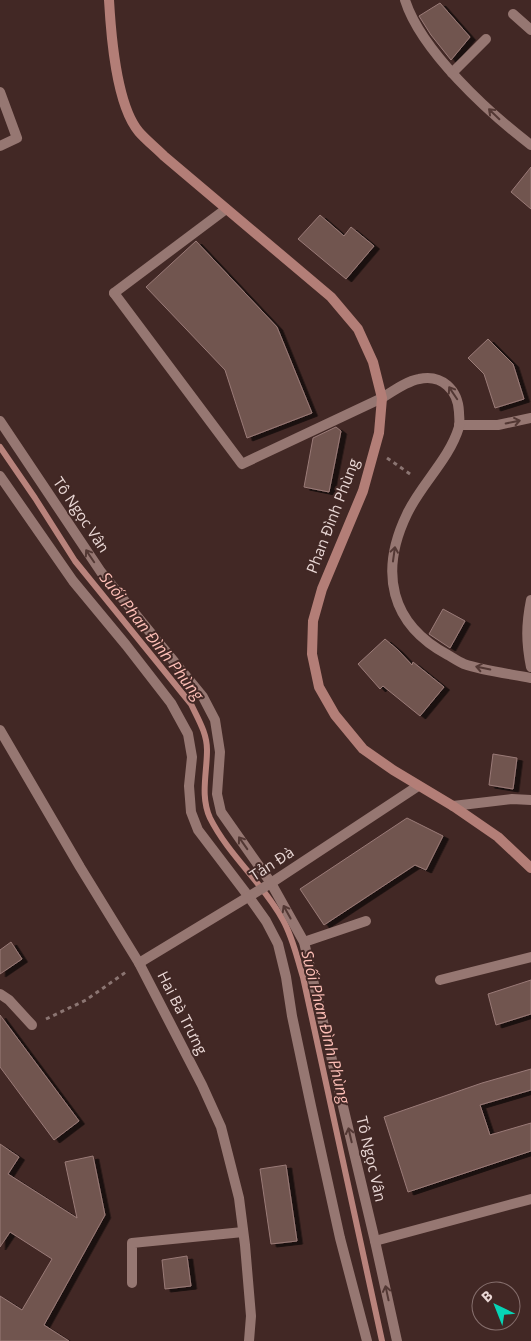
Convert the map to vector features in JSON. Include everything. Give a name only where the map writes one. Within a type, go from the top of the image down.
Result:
[{"type":"main road","name":"Phan Đình Phùng","points":[[109,0],[116,64],[128,115],[138,131],[164,156],[331,297],[358,329],[373,362],[382,398],[379,433],[363,491],[322,589],[313,622],[312,654],[319,687],[334,715],[363,748],[393,770],[453,806],[498,837],[531,868]]},
{"type":"street","points":[[405,0],[426,41],[452,73],[509,128],[531,145]]},
{"type":"street","points":[[513,14],[531,30]]},
{"type":"street","points":[[452,73],[486,39]]},
{"type":"street","points":[[0,92],[17,138],[0,146]]},
{"type":"street","points":[[226,209],[114,293],[242,464],[382,398],[419,378],[438,380],[452,388],[459,401],[460,425],[448,451],[407,514],[393,552],[393,586],[400,609],[410,627],[430,645],[464,664],[531,678]]},
{"type":"street","points":[[460,425],[498,425],[531,418]]},
{"type":"street","name":"Tô Ngọc Vân","points":[[0,421],[101,572],[203,698],[214,720],[220,752],[217,794],[221,812],[271,883],[304,942],[397,1341]]},
{"type":"street","points":[[0,476],[73,581],[126,644],[170,703],[188,734],[192,757],[189,786],[191,812],[198,830],[249,896],[266,921],[278,944],[338,1228],[367,1341]]},
{"type":"street","points":[[531,600],[527,618],[526,642],[531,667]]},
{"type":"street","name":"Hai Bà Trưng","points":[[1,735],[139,963],[202,1084],[221,1127],[239,1198],[251,1316],[250,1341]]},
{"type":"street","name":"Tản Đà","points":[[139,963],[271,883],[418,786]]},
{"type":"street","points":[[453,806],[512,799],[531,800]]},
{"type":"street","points":[[304,942],[366,921]]},
{"type":"street","points":[[440,980],[531,957]]},
{"type":"street","points":[[0,994],[9,1000],[32,1025]]},
{"type":"street","points":[[375,1241],[531,1199]]},
{"type":"street","points":[[132,1283],[132,1243],[243,1232]]},
{"type":"path","points":[[374,448],[425,485]]},
{"type":"path","points":[[32,1025],[86,1000],[139,963]]},
{"type":"building","points":[[440,3],[470,37],[451,60],[419,16]]},
{"type":"building","points":[[531,167],[531,209],[511,192]]},
{"type":"building","points":[[320,215],[344,236],[351,227],[374,246],[346,279],[298,239]]},
{"type":"building","points":[[196,241],[277,327],[312,413],[247,438],[225,370],[146,287]]},
{"type":"building","points":[[488,339],[513,364],[524,399],[495,408],[484,374],[468,358]]},
{"type":"building","points":[[336,427],[341,431],[329,492],[304,487],[313,438]]},
{"type":"building","points":[[443,609],[465,621],[450,648],[429,634]]},
{"type":"building","points":[[385,639],[412,665],[413,662],[444,687],[420,716],[383,686],[380,689],[358,664]]},
{"type":"building","points":[[493,754],[517,758],[513,789],[489,785]]},
{"type":"building","points":[[407,818],[443,836],[426,870],[415,865],[324,925],[300,889]]},
{"type":"building","points":[[11,942],[22,959],[0,974],[0,950]]},
{"type":"building","points":[[531,980],[531,1014],[496,1025],[488,994]]},
{"type":"building","points":[[0,1015],[79,1121],[54,1140],[0,1067]]},
{"type":"building","points":[[531,1069],[531,1090],[480,1105],[490,1135],[531,1123],[531,1151],[408,1192],[384,1117],[482,1083]]},
{"type":"building","points":[[0,1144],[19,1157],[8,1174],[77,1218],[65,1162],[93,1156],[105,1215],[44,1325],[69,1341],[0,1341],[0,1296],[22,1310],[52,1259],[10,1232],[0,1247]]},
{"type":"building","points":[[286,1165],[297,1241],[271,1244],[260,1169]]},
{"type":"building","points":[[187,1256],[191,1286],[165,1289],[162,1260]]},
{"type":"waterway","name":"Suối Phan Đình Phùng","points":[[0,447],[75,561],[191,704],[202,726],[207,744],[205,801],[210,818],[227,845],[275,907],[286,927],[297,955],[382,1341]]}]
